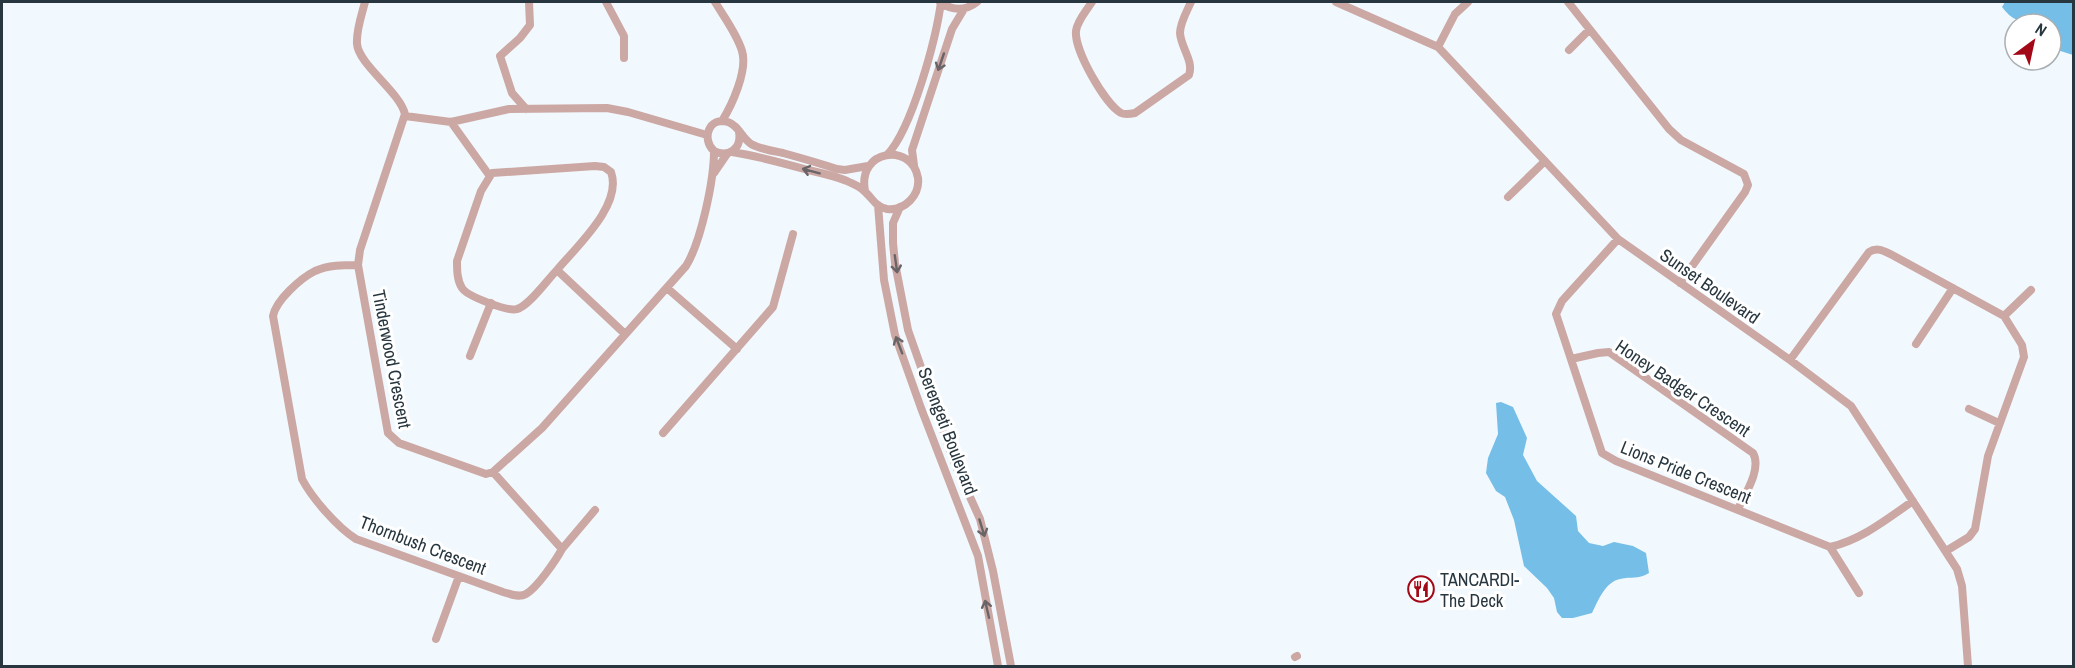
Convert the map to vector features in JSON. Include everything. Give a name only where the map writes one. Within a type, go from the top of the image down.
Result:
[{"type":"street","points":[[365,2],[358,37],[359,51],[400,104],[405,116],[451,122],[509,109],[607,108],[707,135]]},
{"type":"street","points":[[526,109],[512,93],[500,56],[520,38],[530,25],[529,2]]},
{"type":"street","points":[[606,2],[624,36],[624,58]]},
{"type":"street","points":[[595,510],[562,549],[494,472],[542,428],[667,288],[692,256],[714,172],[714,151],[708,143],[707,135],[713,125],[722,121],[732,105],[744,59],[742,49],[715,2]]},
{"type":"street","points":[[887,155],[898,142],[906,123],[932,46],[941,2],[954,9],[964,9],[977,2]]},
{"type":"street","points":[[1092,2],[1076,31],[1081,56],[1090,73],[1114,106],[1123,114],[1135,112],[1189,75],[1191,66],[1180,35],[1182,23],[1191,2]]},
{"type":"street","points":[[1438,47],[1455,14],[1468,2]]},
{"type":"street","points":[[1568,2],[1674,135],[1739,171],[1748,180],[1745,192],[1680,283]]},
{"type":"street","name":"Sunset Boulevard","points":[[1340,3],[1438,47],[1618,239],[1847,402],[1856,412],[1946,551],[1960,577],[1968,666]]},
{"type":"street","points":[[868,166],[864,182],[865,192],[878,206],[886,209],[900,207],[912,199],[916,192],[917,175],[912,150],[952,29],[964,9]]},
{"type":"street","points":[[1569,50],[1589,30]]},
{"type":"street","points":[[509,109],[512,93]]},
{"type":"street","points":[[714,172],[739,143],[732,105]]},
{"type":"street","name":"Tinderwood Crescent","points":[[405,116],[360,250],[358,265],[390,436],[399,443],[470,470],[486,474],[494,472]]},
{"type":"street","points":[[722,121],[733,124],[753,145],[845,170],[868,166],[876,159],[887,155],[900,156],[914,167]]},
{"type":"street","points":[[451,122],[489,175]]},
{"type":"street","points":[[714,151],[789,164],[844,180],[865,192]]},
{"type":"street","points":[[789,164],[792,156]]},
{"type":"street","points":[[1508,197],[1545,161]]},
{"type":"street","points":[[595,166],[604,167],[611,172],[612,186],[605,211],[557,270],[519,309],[510,310],[465,292],[460,285],[457,273],[460,252],[481,191],[489,175],[495,171],[595,166]]},
{"type":"street","name":"Serengeti Boulevard","points":[[878,206],[883,270],[895,335],[978,556],[998,666]]},
{"type":"street","name":"Serengeti Boulevard","points":[[900,207],[893,223],[893,243],[906,322],[955,464],[980,519],[991,562],[1011,666]]},
{"type":"street","points":[[663,433],[773,307],[794,234]]},
{"type":"street","name":"Lions Pride Crescent","points":[[1618,239],[1557,310],[1557,322],[1572,359],[1602,453],[1616,461],[1830,547]]},
{"type":"street","points":[[1790,360],[1869,252],[1874,249],[1894,256],[2004,316],[2022,345],[2024,357],[1988,456],[1975,529],[1969,537],[1946,551]]},
{"type":"street","name":"Thornbush Crescent","points":[[358,265],[339,265],[316,270],[280,299],[273,316],[302,479],[311,493],[342,528],[356,539],[503,592],[522,595],[529,592],[562,549]]},
{"type":"street","points":[[557,270],[625,334]]},
{"type":"street","points":[[667,288],[737,349]]},
{"type":"street","points":[[1916,344],[1953,288]]},
{"type":"street","points":[[2004,316],[2031,290]]},
{"type":"street","points":[[470,356],[491,303]]},
{"type":"street","name":"Honey Badger Crescent","points":[[1572,359],[1609,352],[1753,453],[1756,467],[1738,509]]},
{"type":"street","points":[[1969,409],[1999,423]]},
{"type":"street","points":[[1859,593],[1830,547],[1857,538],[1913,501]]},
{"type":"street","points":[[436,639],[459,576]]},
{"type":"water","points":[[2005,2],[2073,2],[2073,55],[2063,52],[2063,12],[2006,12],[2002,7]]},
{"type":"water","points":[[1501,402],[1513,407],[1527,438],[1523,455],[1537,481],[1576,516],[1578,531],[1589,543],[1603,546],[1614,542],[1633,546],[1646,553],[1649,573],[1620,579],[1610,584],[1592,613],[1573,618],[1562,618],[1547,588],[1524,566],[1514,520],[1505,497],[1496,491],[1486,473],[1488,458],[1498,434],[1496,403]]},
{"type":"place","name":"TANCARDI- The Deck","points":[[1421,589]]}]
